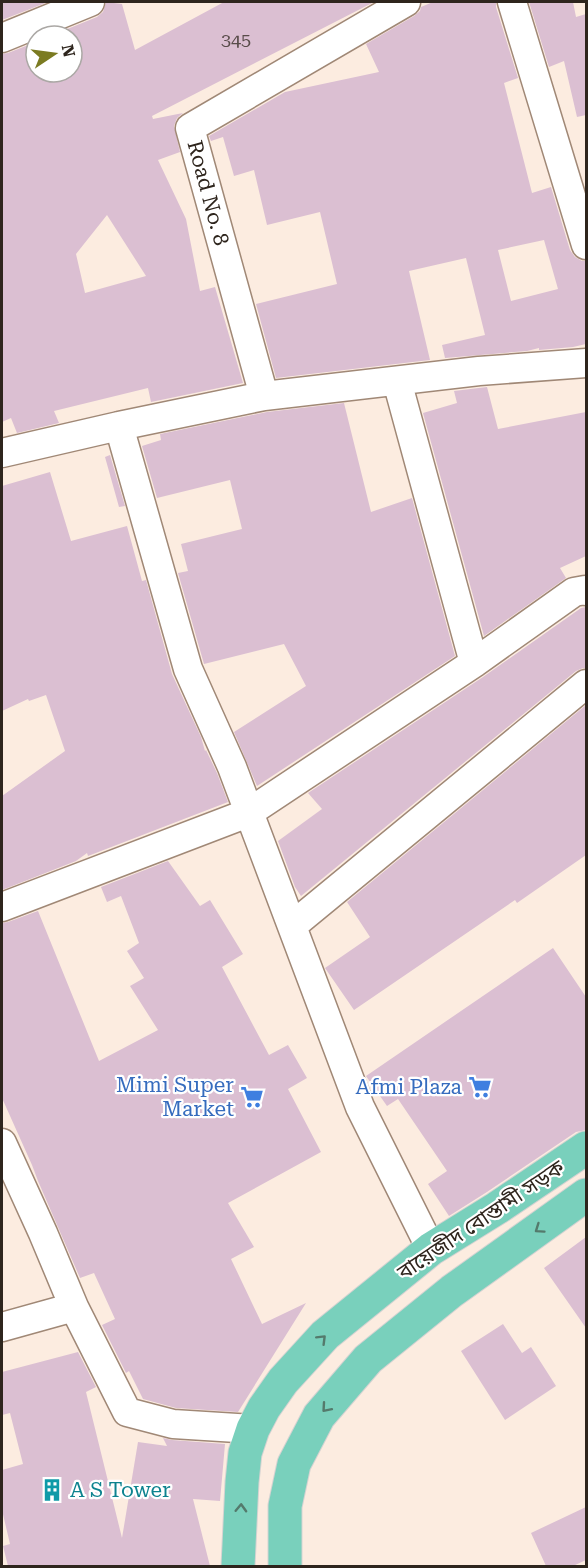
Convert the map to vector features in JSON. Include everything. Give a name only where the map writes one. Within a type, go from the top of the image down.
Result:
[{"type":"main road","name":"বায়েজীদ বোস্তামী সড়ক","points":[[238,1566],[244,1453],[264,1408],[283,1381],[325,1335],[431,1249],[586,1148]]},
{"type":"main road","name":"বায়েজীদ বোস্তামী সড়ক","points":[[285,1566],[285,1506],[294,1464],[319,1416],[368,1359],[452,1291],[586,1195]]},
{"type":"street","points":[[2,38],[90,2]]},
{"type":"street","name":"Road No. 8","points":[[264,396],[190,128],[406,2]]},
{"type":"street","points":[[512,2],[586,245]]},
{"type":"street","points":[[2,453],[264,396],[479,372],[586,363]]},
{"type":"street","points":[[398,381],[474,663]]},
{"type":"street","points":[[119,426],[188,669],[232,767],[360,1107],[431,1249]]},
{"type":"street","points":[[2,907],[249,813],[474,663],[574,592],[586,591]]},
{"type":"street","points":[[292,926],[586,684]]},
{"type":"street","points":[[2,1143],[74,1307],[127,1412],[172,1424],[254,1429]]},
{"type":"street","points":[[2,1326],[74,1307]]},
{"type":"building","points":[[2,2],[48,2],[2,20]]},
{"type":"building","points":[[106,2],[122,4],[135,50],[224,2],[374,2],[152,116],[153,119],[183,113],[177,118],[174,126],[180,152],[158,160],[186,219],[200,291],[215,287],[243,383],[151,402],[148,388],[54,411],[59,423],[17,433],[11,418],[2,422],[2,54],[24,47],[24,84],[84,84],[84,24],[80,24],[103,12]],"holes":[[[107,215],[146,276],[85,293],[76,254]]]},
{"type":"building","points":[[433,2],[496,2],[518,78],[504,83],[532,193],[551,187],[570,250],[575,257],[586,261],[586,344],[445,358],[442,345],[485,335],[466,258],[409,271],[430,360],[276,378],[256,304],[337,284],[320,212],[267,225],[254,170],[234,176],[223,137],[211,141],[209,136],[285,92],[379,72],[366,44],[414,16],[421,7]],"holes":[[[544,240],[558,289],[511,301],[498,250]]]},
{"type":"building","points":[[529,2],[573,2],[576,17],[586,14],[586,115],[577,117],[564,61],[549,67]]},
{"type":"building","points":[[487,387],[498,429],[586,412],[586,556],[560,568],[566,578],[484,636],[423,413],[457,403],[454,391]]},
{"type":"building","points":[[344,403],[371,512],[412,498],[455,656],[257,786],[234,732],[306,686],[284,644],[204,664],[178,573],[188,571],[181,544],[242,529],[230,480],[157,498],[142,446],[161,440],[160,434],[267,412]]},
{"type":"building","points":[[110,455],[125,506],[119,507],[105,457]]},
{"type":"building","points":[[50,472],[71,541],[127,526],[142,581],[146,580],[172,674],[228,802],[88,856],[87,853],[76,861],[2,890],[2,796],[65,751],[46,695],[29,701],[28,699],[2,711],[2,486]]},
{"type":"building","points":[[586,607],[586,668],[576,671],[301,896],[295,887],[278,841],[322,809],[308,793],[483,677],[581,608]]},
{"type":"building","points":[[586,705],[586,855],[517,903],[515,900],[354,1010],[325,968],[370,937],[347,902]]},
{"type":"building","points":[[168,861],[200,906],[210,900],[243,954],[222,967],[269,1055],[288,1045],[307,1078],[288,1089],[321,1152],[228,1203],[254,1247],[231,1259],[262,1324],[306,1303],[238,1412],[176,1408],[143,1399],[129,1371],[126,1373],[102,1325],[115,1319],[94,1273],[80,1278],[2,1098],[2,923],[38,911],[99,1061],[158,1030],[130,986],[144,978],[127,951],[139,943],[121,896],[107,902],[101,887]]},
{"type":"building","name":"Afmi Plaza","points":[[553,948],[586,997],[586,1130],[576,1132],[449,1216],[428,1184],[447,1171],[398,1099],[387,1106],[366,1076]]},
{"type":"building","points":[[586,1237],[586,1328],[544,1268]]},
{"type":"building","points":[[503,1324],[522,1353],[531,1347],[556,1386],[505,1420],[461,1351]]},
{"type":"building","points":[[78,1352],[96,1387],[86,1392],[122,1538],[138,1442],[167,1446],[163,1438],[225,1444],[220,1501],[193,1499],[210,1566],[8,1566],[3,1546],[10,1544],[2,1510],[2,1470],[23,1464],[10,1413],[2,1415],[2,1372]]},
{"type":"building","points":[[586,1507],[586,1560],[573,1566],[546,1566],[531,1533]]},
{"type":"place","name":"Afmi Plaza","points":[[480,1087]]},
{"type":"place","name":"Mimi Super Market","points":[[252,1097]]},
{"type":"place","name":"A S Tower","points":[[52,1490]]}]
